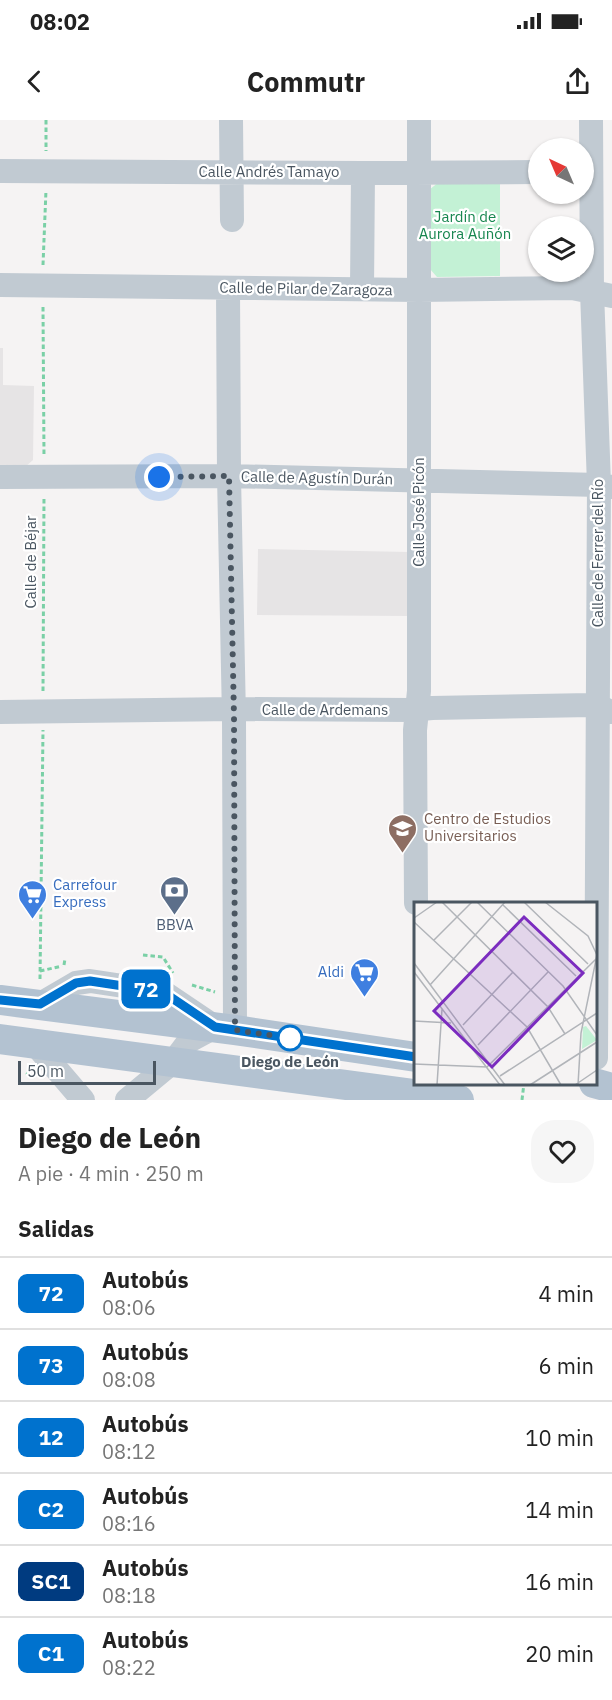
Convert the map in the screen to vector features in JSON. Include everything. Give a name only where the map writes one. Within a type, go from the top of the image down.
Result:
[{"type":"main road","points":[[0,1000],[225,1028],[414,1057]]},
{"type":"main road","points":[[0,1039],[459,1100]]},
{"type":"main road","points":[[597,1084],[612,1088]]},
{"type":"street","points":[[231,120],[232,220]]},
{"type":"street","name":"Calle José Picón","points":[[416,902],[415,730],[419,691],[418,173],[420,120]]},
{"type":"street","name":"Calle de Ferrer del Río","points":[[590,138],[591,120]]},
{"type":"street","name":"Calle Andrés Tamayo","points":[[0,171],[528,172]]},
{"type":"street","points":[[362,289],[363,173]]},
{"type":"street","name":"Calle de Ferrer del Río","points":[[591,204],[602,293],[605,486],[605,710],[597,1019]]},
{"type":"street","name":"Calle de Pilar de Zaragoza","points":[[0,285],[419,290],[573,288],[602,293]]},
{"type":"street","points":[[127,1100],[174,1061],[189,1041],[225,1028],[233,709],[228,288]]},
{"type":"street","name":"Calle de Agustín Durán","points":[[0,477],[229,476],[605,486]]},
{"type":"street","name":"Calle de Ardemans","points":[[0,712],[233,709],[605,710]]},
{"type":"street","points":[[35,1044],[83,1100]]},
{"type":"street","points":[[587,1100],[592,1085]]},
{"type":"path","name":"Calle de Béjar","points":[[40,1004],[43,286],[46,120]]},
{"type":"path","points":[[143,955],[163,957],[177,980]]},
{"type":"path","points":[[64,965],[65,959]]},
{"type":"path","points":[[522,1100],[524,1085]]},
{"type":"shaded area","points":[[0,348],[3,348],[3,385],[34,386],[33,460],[25,467],[0,467]]},
{"type":"shaded area","points":[[258,549],[409,552],[408,616],[257,615]]},
{"type":"green space","name":"Jardín de Aurora Auñón","points":[[439,182],[500,182],[500,276],[437,277],[430,269],[429,190]]},
{"type":"bus line","name":"72","points":[[0,1000],[40,1004],[76,983],[90,981],[163,992],[215,1027],[414,1057]]},
{"type":"place","name":"Centro de Estudios Universitarios","points":[[403,854]]},
{"type":"place","name":"BBVA","points":[[175,916]]},
{"type":"place","name":"Carrefour Express","points":[[32,920]]},
{"type":"place","name":"Aldi","points":[[365,998]]},
{"type":"place","name":"Diego de León","points":[[290,1038]]},
{"type":"route","points":[[159,477],[229,476],[234,717],[235,1030],[290,1038]]}]
